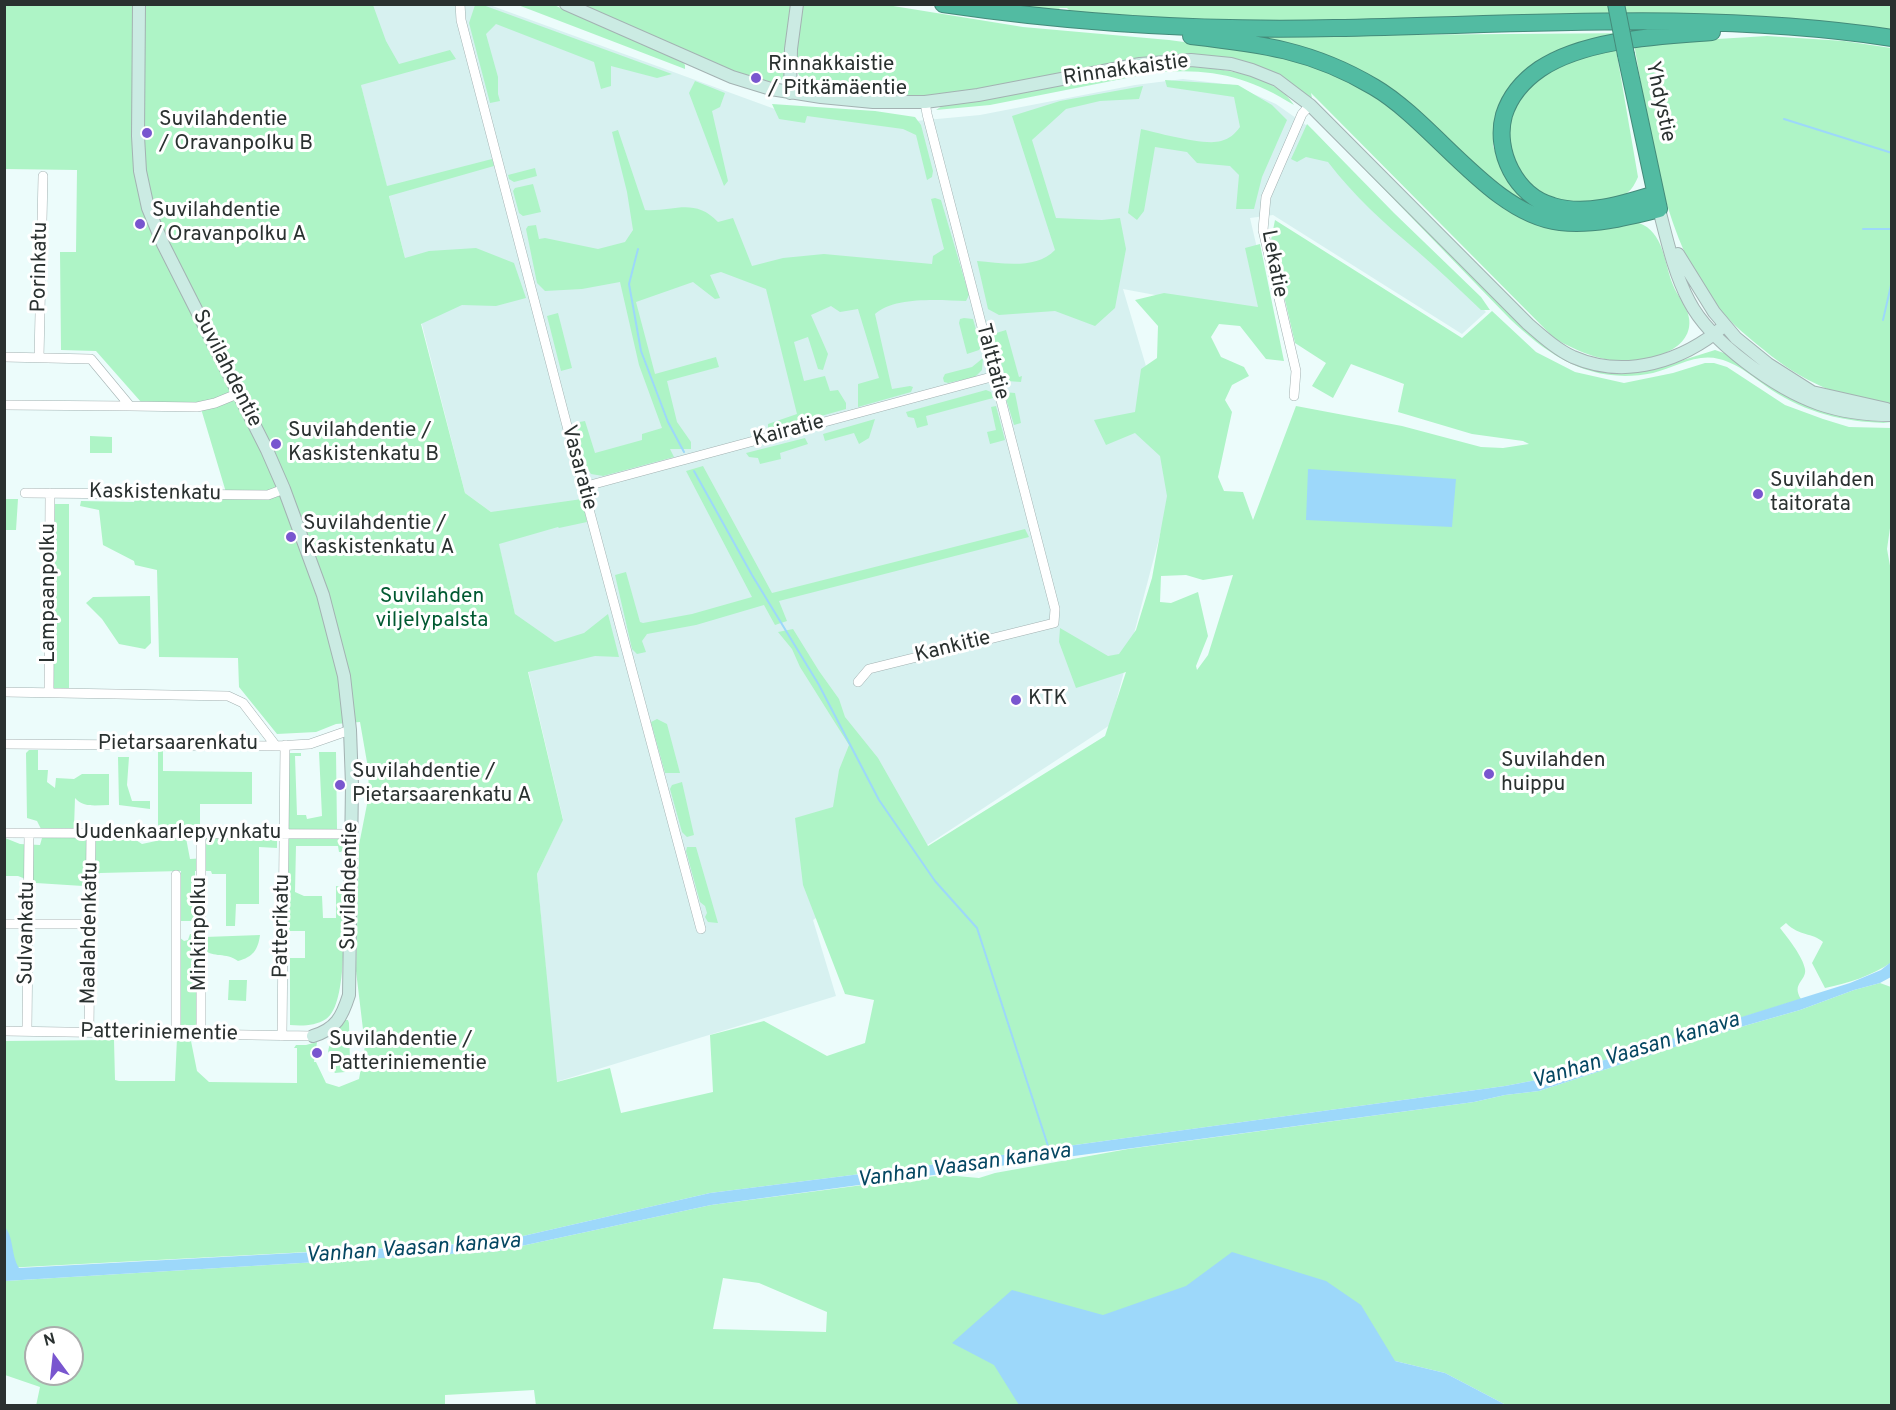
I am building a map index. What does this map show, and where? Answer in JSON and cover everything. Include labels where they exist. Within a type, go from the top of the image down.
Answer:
[{"type":"highway","points":[[943,4],[1166,26],[1330,28],[1678,22],[1790,27],[1892,38]]},
{"type":"highway","name":"Yhdystie","points":[[1616,4],[1657,202]]},
{"type":"highway","points":[[1166,26],[1187,36],[1284,49],[1316,58],[1348,72],[1404,108],[1496,193],[1535,216],[1559,222],[1586,223],[1610,220],[1657,202]]},
{"type":"highway","points":[[1657,202],[1623,203],[1585,210],[1552,206],[1537,200],[1524,189],[1514,175],[1503,147],[1504,116],[1509,102],[1519,88],[1541,68],[1557,60],[1607,45],[1640,38],[1790,27]]},
{"type":"street","name":"Suvilahdentie","points":[[139,4],[138,136],[140,171],[148,208],[163,244],[267,450],[284,489],[323,596],[344,676],[350,730],[352,834],[349,995],[344,1013],[331,1028],[313,1036]]},
{"type":"street","name":"Vasaratie","points":[[460,4],[461,21],[701,929]]},
{"type":"street","name":"Rinnakkaistie","points":[[566,4],[732,77],[790,93],[855,101],[925,102],[978,95],[1140,64],[1191,60],[1231,64],[1277,80],[1310,105],[1528,324],[1552,344],[1573,357],[1607,365],[1652,364],[1686,352],[1724,326]]},
{"type":"street","points":[[790,93],[791,48],[797,4]]},
{"type":"street","name":"Talttatie","points":[[925,102],[1055,609],[1054,623]]},
{"type":"street","name":"Lekatie","points":[[1294,396],[1296,371],[1263,230],[1266,197],[1302,114],[1310,105]]},
{"type":"street","name":"Porinkatu","points":[[39,357],[43,176]]},
{"type":"street","points":[[1657,202],[1683,264],[1701,294],[1724,326],[1736,338],[1768,364],[1812,392],[1892,413]]},
{"type":"street","points":[[1657,202],[1670,251],[1689,301],[1714,334],[1763,374],[1805,399],[1835,409],[1877,415],[1892,413]]},
{"type":"street","points":[[4,357],[91,359],[130,406]]},
{"type":"street","name":"Kairatie","points":[[583,487],[995,376]]},
{"type":"street","points":[[4,405],[197,407],[215,404],[237,394]]},
{"type":"street","name":"Kaskistenkatu","points":[[25,493],[268,495],[284,489]]},
{"type":"street","name":"Lampaanpolku","points":[[49,692],[50,493]]},
{"type":"street","name":"Kankitie","points":[[858,682],[869,669],[1054,623]]},
{"type":"street","points":[[4,692],[228,696],[243,703],[280,745]]},
{"type":"street","name":"Pietarsaarenkatu","points":[[4,744],[310,744],[350,730]]},
{"type":"street","name":"Patterikatu","points":[[280,745],[285,833],[282,1036]]},
{"type":"street","name":"Uudenkaarlepyynkatu","points":[[4,833],[352,834]]},
{"type":"street","name":"Maalahdenkatu","points":[[89,1032],[92,833]]},
{"type":"street","name":"Minkinpolku","points":[[201,833],[201,1035]]},
{"type":"street","name":"Sulvankatu","points":[[27,1031],[29,834]]},
{"type":"street","points":[[176,875],[176,1034]]},
{"type":"street","points":[[4,924],[91,924]]},
{"type":"street","name":"Patteriniementie","points":[[4,1031],[313,1036]]},
{"type":"shaded area","points":[[487,4],[783,112],[894,123],[980,115],[1135,85],[1183,79],[1233,85],[1276,104],[1313,130],[1486,312],[1462,334],[1273,215],[1250,218],[1273,317],[1123,289],[1177,470],[1110,725],[813,920],[836,996],[556,1082],[537,874],[563,819],[491,512],[465,493],[355,62],[355,5]]},
{"type":"green space","points":[[1891,4],[1892,31],[1204,21],[1070,11],[1067,8],[1060,8],[1057,11],[1005,5]]},
{"type":"green space","name":"Suvilahden viljelypalsta","points":[[5,5],[373,5],[386,41],[399,64],[450,50],[456,59],[361,85],[387,186],[492,159],[494,166],[389,196],[405,258],[429,251],[476,248],[514,263],[526,298],[496,306],[462,305],[421,324],[465,493],[491,512],[582,499],[587,522],[558,527],[499,544],[515,614],[555,642],[584,633],[608,614],[619,657],[595,656],[528,672],[563,820],[537,874],[557,1082],[610,1068],[621,1113],[713,1092],[710,1035],[764,1021],[827,1056],[865,1043],[874,1000],[845,994],[803,885],[795,818],[833,807],[839,770],[849,745],[800,667],[792,649],[778,632],[793,629],[839,699],[845,717],[878,758],[928,846],[1105,736],[1126,672],[1076,688],[1059,642],[1060,628],[1108,656],[1119,654],[1136,630],[1152,578],[1167,496],[1160,456],[1135,433],[1106,445],[1094,420],[1135,412],[1141,369],[1157,358],[1158,326],[1135,300],[1164,293],[1258,307],[1245,248],[1260,244],[1284,361],[1266,359],[1240,326],[1219,324],[1211,337],[1221,357],[1244,367],[1249,376],[1232,385],[1225,400],[1232,412],[1218,477],[1224,491],[1243,492],[1253,520],[1296,406],[1402,426],[1481,447],[1503,448],[1529,444],[1523,441],[1472,434],[1398,412],[1404,384],[1351,364],[1333,398],[1312,386],[1326,363],[1295,343],[1271,240],[1275,220],[1462,338],[1492,311],[1536,352],[1575,372],[1624,383],[1673,373],[1705,363],[1714,363],[1727,367],[1785,405],[1823,419],[1849,427],[1891,428],[1892,514],[1887,549],[1892,577],[1892,962],[1860,978],[1825,988],[1812,963],[1823,942],[1786,923],[1780,928],[1798,953],[1805,969],[1798,986],[1801,999],[1547,1078],[1505,1086],[710,1193],[497,1242],[5,1268],[5,1041],[114,1040],[115,1080],[175,1081],[177,1038],[191,1041],[197,1071],[209,1082],[297,1083],[297,1048],[294,1048],[296,1045],[317,1042],[314,1062],[326,1083],[339,1087],[359,1079],[365,1046],[356,971],[359,845],[369,794],[368,768],[360,722],[336,724],[316,732],[277,734],[239,687],[238,658],[159,657],[157,570],[135,565],[134,561],[103,545],[99,510],[80,506],[81,501],[228,499],[199,402],[141,402],[96,351],[61,350],[60,252],[76,252],[77,170],[5,169]],"holes":[[[1186,575],[1203,580],[1233,575],[1208,655],[1197,670],[1196,666],[1208,636],[1198,592],[1171,603],[1160,602],[1161,576]]]},
{"type":"green space","points":[[475,5],[483,5],[672,74],[657,78],[611,66],[611,86],[601,89],[594,62],[496,24],[486,34],[498,77],[500,101],[490,103],[469,23]]},
{"type":"green space","points":[[518,5],[554,5],[682,61],[685,69]]},
{"type":"green space","points":[[579,5],[887,5],[1023,27],[1169,40],[1280,55],[1349,78],[1390,106],[1510,208],[1639,223],[1647,227],[1654,233],[1662,249],[1673,285],[1688,313],[1689,329],[1677,346],[1668,352],[1635,361],[1617,361],[1597,357],[1555,339],[1311,93],[1312,98],[1265,71],[1195,55],[1136,59],[982,89],[928,96],[856,95],[812,89],[805,84],[795,69],[785,67],[784,79],[771,82],[725,69]]},
{"type":"green space","points":[[1641,33],[1562,51],[1495,124],[1493,146],[1505,176],[1528,200],[1533,209],[1319,54],[1261,37],[1249,36]]},
{"type":"green space","points":[[1767,36],[1844,41],[1891,48],[1891,404],[1856,398],[1808,380],[1778,361],[1742,331],[1715,304],[1692,268],[1668,207],[1651,141],[1634,44]]},
{"type":"green space","points":[[1616,49],[1638,177],[1628,192],[1615,198],[1576,204],[1558,201],[1539,192],[1523,178],[1512,161],[1509,126],[1515,105],[1528,86],[1557,66]]},
{"type":"green space","points":[[1176,66],[1223,70],[1257,78],[1285,94],[1294,105],[1263,88],[1231,77],[1199,72],[1162,72],[1164,68]]},
{"type":"green space","points":[[1139,69],[1147,74],[990,105],[936,110],[942,106]]},
{"type":"green space","points":[[1165,80],[1238,85],[1272,105],[1287,120],[1262,177],[1254,209],[1236,209],[1239,175],[1230,166],[1197,163],[1187,152],[1155,147],[1144,211],[1137,220],[1128,213],[1141,129],[1213,142],[1229,138],[1240,127],[1234,97],[1167,87]]},
{"type":"green space","points":[[695,81],[725,93],[720,107],[712,111],[728,181],[724,186],[689,93]]},
{"type":"green space","points":[[1143,86],[1139,99],[1100,101],[1066,109],[1032,140],[1056,218],[1102,220],[1120,218],[1126,249],[1115,308],[1095,326],[1055,311],[999,315],[988,309],[977,261],[1008,264],[1029,263],[1055,250],[1012,116],[1060,101]]},
{"type":"green space","points":[[772,104],[875,111],[915,117],[921,125],[933,171],[932,177],[927,180],[916,135],[903,129],[807,116],[805,123],[779,119]]},
{"type":"green space","points":[[1315,118],[1549,348],[1640,371],[1661,367],[1715,350],[1733,356],[1868,420],[1891,423],[1847,419],[1805,407],[1778,394],[1735,365],[1719,359],[1694,359],[1653,373],[1631,376],[1592,371],[1557,356],[1541,346],[1510,319]]},
{"type":"green space","points":[[1307,124],[1481,297],[1490,310],[1481,310],[1381,219],[1359,198],[1328,162],[1306,157],[1297,162],[1291,159]]},
{"type":"green space","points":[[618,130],[645,210],[683,207],[701,210],[718,222],[733,218],[752,266],[783,258],[824,254],[932,264],[933,256],[944,249],[931,199],[941,200],[969,295],[966,301],[918,300],[894,304],[875,314],[892,389],[910,386],[913,387],[911,392],[858,407],[858,384],[879,378],[858,309],[840,312],[831,306],[811,315],[828,354],[823,370],[818,369],[808,337],[794,342],[804,381],[825,376],[830,391],[838,390],[846,403],[846,409],[768,431],[768,424],[797,414],[766,289],[721,272],[710,275],[720,298],[715,299],[693,282],[636,302],[655,374],[716,357],[719,367],[667,381],[677,422],[691,442],[691,449],[670,449],[674,457],[603,476],[591,474],[587,468],[574,423],[585,421],[595,453],[642,440],[642,434],[662,428],[639,365],[620,282],[582,289],[545,291],[537,283],[526,229],[528,226],[536,225],[539,239],[545,238],[598,249],[625,242],[633,230],[627,192],[612,132]]},
{"type":"green space","points":[[535,168],[537,176],[514,182],[509,179],[508,175]]},
{"type":"green space","points":[[533,184],[541,212],[523,216],[519,213],[513,191],[515,188]]},
{"type":"green space","points":[[558,313],[572,368],[561,371],[547,316]]},
{"type":"green space","points":[[960,319],[973,319],[981,347],[967,354],[959,323]]},
{"type":"green space","points":[[1006,330],[1019,377],[1022,376],[1021,382],[1007,381],[1005,377],[993,334]]},
{"type":"green space","points":[[983,358],[982,370],[975,377],[944,382],[945,374],[972,367]]},
{"type":"green space","points":[[986,390],[991,392],[993,398],[926,416],[928,425],[917,428],[914,418],[908,417],[906,412]]},
{"type":"green space","points":[[1004,392],[1015,393],[1021,423],[1014,425]]},
{"type":"green space","points":[[996,406],[1005,440],[990,444],[987,432],[996,430],[991,407]]},
{"type":"green space","points":[[875,419],[869,438],[859,444],[854,433],[825,441],[823,434]]},
{"type":"green space","points":[[90,436],[112,437],[112,453],[90,453]]},
{"type":"green space","points":[[805,438],[808,444],[780,453],[781,459],[760,464],[758,458],[749,457],[746,453]]},
{"type":"green space","points":[[703,466],[772,593],[1025,529],[1029,537],[779,601],[787,621],[775,625],[764,605],[696,625],[647,634],[642,641],[646,652],[637,654],[632,649],[615,575],[626,572],[640,622],[643,623],[692,614],[752,597],[686,471]]},
{"type":"green space","points":[[5,499],[18,499],[16,530],[5,530]]},
{"type":"green space","points":[[52,504],[69,504],[69,688],[52,688]]},
{"type":"green space","points":[[150,596],[151,643],[145,649],[119,644],[102,619],[86,603],[93,597]]},
{"type":"green space","points":[[657,719],[667,724],[680,773],[665,773],[651,722]]},
{"type":"green space","points":[[29,750],[38,750],[38,770],[48,770],[47,782],[55,788],[56,778],[74,779],[82,774],[109,774],[109,805],[86,805],[75,798],[74,828],[41,829],[37,821],[27,818],[26,753]]},
{"type":"green space","points":[[158,751],[163,751],[163,771],[252,772],[252,804],[200,804],[200,829],[158,829]]},
{"type":"green space","points":[[319,752],[336,752],[337,829],[288,829],[288,753],[301,753],[301,756],[295,756],[297,815],[306,815],[307,819],[322,816]]},
{"type":"green space","points":[[118,757],[129,757],[127,785],[132,801],[150,801],[150,809],[119,805]]},
{"type":"green space","points":[[682,782],[694,835],[687,837],[682,832],[670,789],[672,785]]},
{"type":"green space","points":[[5,838],[20,844],[40,845],[42,838],[133,838],[142,844],[170,838],[186,838],[190,859],[206,858],[206,838],[277,839],[277,848],[259,847],[259,904],[236,904],[235,926],[226,926],[226,874],[195,871],[195,921],[181,921],[181,871],[100,873],[83,886],[36,883],[18,876],[5,876]]},
{"type":"green space","points":[[342,838],[345,841],[345,848],[341,852],[338,846],[296,846],[295,892],[304,896],[322,896],[323,918],[336,918],[336,886],[343,887],[344,936],[341,978],[333,1010],[326,1019],[317,1023],[290,1025],[290,958],[305,958],[305,931],[288,931],[288,839]]},
{"type":"green space","points":[[687,847],[696,847],[718,923],[708,922],[705,917],[707,913],[705,906],[700,902],[686,851]]},
{"type":"green space","points":[[190,934],[197,935],[196,1025],[177,1025],[179,937],[184,941],[188,940]]},
{"type":"green space","points":[[260,935],[254,952],[238,961],[205,950],[205,937]]},
{"type":"green space","points":[[229,980],[247,980],[246,1001],[228,1000]]},
{"type":"green space","points":[[1880,983],[1891,987],[1891,1405],[1506,1405],[1445,1373],[1395,1361],[1326,1406],[536,1406],[534,1390],[445,1395],[445,1406],[36,1406],[40,1387],[37,1386],[84,1386],[84,1326],[24,1326],[24,1382],[5,1375],[5,1281],[498,1251],[711,1205],[945,1175],[979,1178],[995,1173],[1128,1149],[1474,1102],[1539,1091],[1702,1038],[1800,1010]],"holes":[[[723,1278],[759,1283],[827,1312],[826,1332],[713,1329]]]},
{"type":"green space","points":[[345,1020],[349,1023],[350,1063],[345,1072],[335,1073],[328,1059],[328,1052],[332,1039]]},
{"type":"water","points":[[1308,469],[1456,479],[1452,527],[1306,520]]},
{"type":"water","name":"Vanhan Vaasan kanava","points":[[1891,962],[1891,977],[1880,983],[1800,1010],[1702,1038],[1539,1091],[1474,1102],[711,1205],[498,1251],[5,1281],[5,1227],[10,1236],[19,1268],[497,1242],[710,1193],[1505,1086],[1547,1078],[1850,983],[1881,970]]},
{"type":"water","points":[[1232,1252],[1326,1281],[1361,1305],[1395,1361],[1445,1373],[1506,1405],[1019,1405],[994,1365],[952,1343],[1012,1290],[1103,1315],[1186,1286]]},
{"type":"waterway","points":[[1784,119],[1892,153]]},
{"type":"waterway","points":[[1863,229],[1892,229]]},
{"type":"waterway","points":[[638,249],[629,284],[641,351],[668,422],[684,452]]},
{"type":"waterway","points":[[1883,320],[1892,281]]},
{"type":"waterway","name":"Vanhan Vaasan kanava","points":[[694,471],[752,575],[819,685],[879,800],[935,881],[977,928],[1049,1149]]},
{"type":"place","name":"Rinnakkaistie / Pitkämäentie","points":[[756,78]]},
{"type":"place","name":"Suvilahdentie / Oravanpolku B","points":[[147,133]]},
{"type":"place","name":"Suvilahdentie / Oravanpolku A","points":[[140,224]]},
{"type":"place","name":"Suvilahdentie / Kaskistenkatu B","points":[[276,444]]},
{"type":"place","name":"Suvilahden taitorata","points":[[1758,494]]},
{"type":"place","name":"Suvilahdentie / Kaskistenkatu A","points":[[291,537]]},
{"type":"place","name":"KTK","points":[[1016,700]]},
{"type":"place","name":"Suvilahden huippu","points":[[1489,774]]},
{"type":"place","name":"Suvilahdentie / Pietarsaarenkatu A","points":[[340,785]]},
{"type":"place","name":"Suvilahdentie / Patteriniementie","points":[[317,1053]]}]
